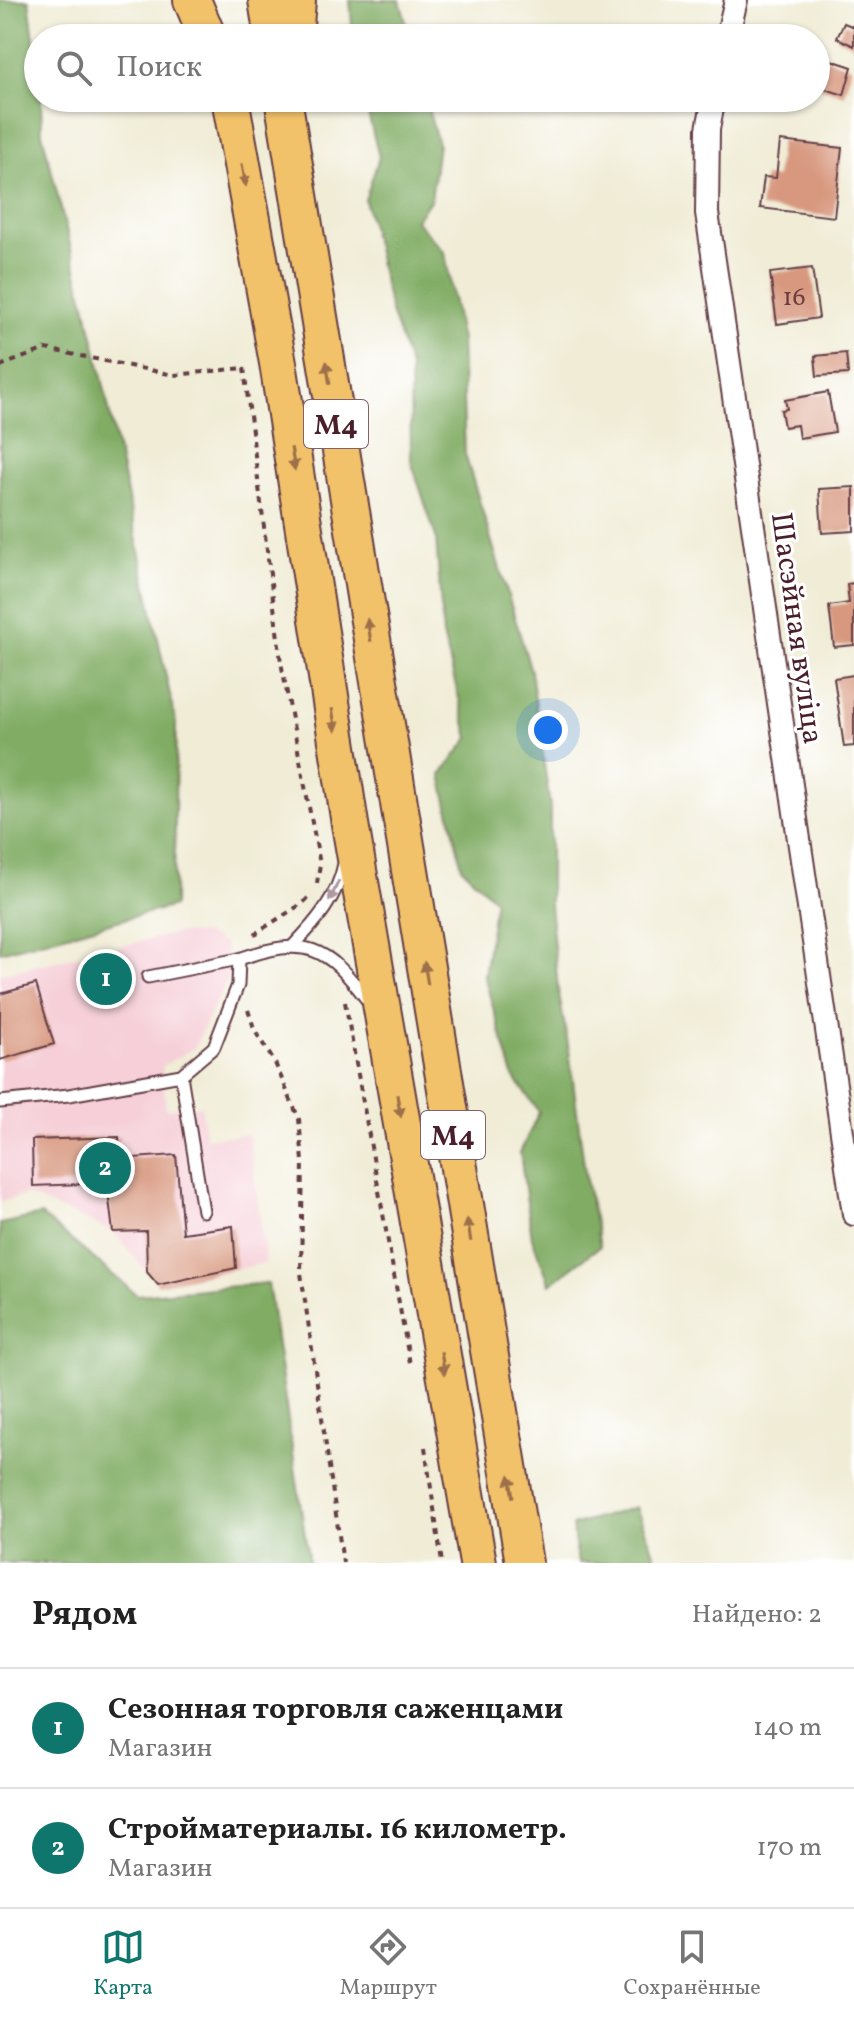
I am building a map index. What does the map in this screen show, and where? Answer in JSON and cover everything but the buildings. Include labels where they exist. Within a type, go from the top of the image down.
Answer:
[{"type":"highway","points":[[192,0],[202,24]]},
{"type":"highway","points":[[214,0],[218,24]]},
{"type":"highway","points":[[267,0],[271,24]]},
{"type":"highway","points":[[295,24],[297,0]]},
{"type":"highway","name":"М4","points":[[233,112],[278,363],[350,824],[478,1563]]},
{"type":"highway","name":"М4","points":[[285,112],[524,1563]]},
{"type":"highway","points":[[290,142],[291,112]]},
{"type":"street","points":[[730,24],[736,0]]},
{"type":"street","name":"Шасэйная вуліца","points":[[711,112],[708,129],[707,213],[854,1214]]},
{"type":"lane","points":[[293,946],[317,921],[333,897],[343,872],[350,824]]},
{"type":"lane","points":[[148,977],[293,946],[315,950],[329,957],[351,978],[385,1030]]},
{"type":"lane","points":[[0,1102],[69,1095],[181,1075],[214,1047],[238,985],[239,959]]},
{"type":"lane","points":[[181,1075],[203,1211]]},
{"type":"path","points":[[0,366],[46,349],[174,375],[244,368]]},
{"type":"path","points":[[238,985],[255,1031],[275,1063],[299,1119],[303,1161],[301,1273],[343,1563]]},
{"type":"shaded area","points":[[177,933],[204,934],[225,944],[231,971],[194,1048],[162,1066],[166,1109],[201,1106],[206,1138],[249,1134],[266,1263],[158,1285],[113,1232],[27,1195],[0,1202],[0,974]]},
{"type":"green space","points":[[0,0],[29,0],[32,24],[24,24],[24,112],[41,112],[42,133],[94,340],[176,723],[174,906],[0,952]]},
{"type":"green space","points":[[350,0],[400,0],[406,24],[352,24]]},
{"type":"green space","points":[[368,112],[429,112],[438,144],[431,199],[416,220],[445,253],[461,341],[465,454],[531,671],[550,806],[550,904],[558,989],[586,1180],[600,1246],[550,1284],[532,1238],[520,1153],[539,1112],[513,1076],[484,976],[495,900],[462,868],[441,775],[469,738],[443,635],[436,537],[411,461],[410,368],[390,309],[365,200],[379,157]]},
{"type":"green space","points":[[41,1215],[137,1295],[268,1283],[309,1563],[0,1563],[0,1224]]},
{"type":"green space","points":[[636,1507],[658,1563],[578,1563],[572,1526]]},
{"type":"place","name":"Сезонная торговля саженцами","points":[[106,979]]},
{"type":"place","name":"Стройматериалы. 16 километр.","points":[[105,1168]]}]
